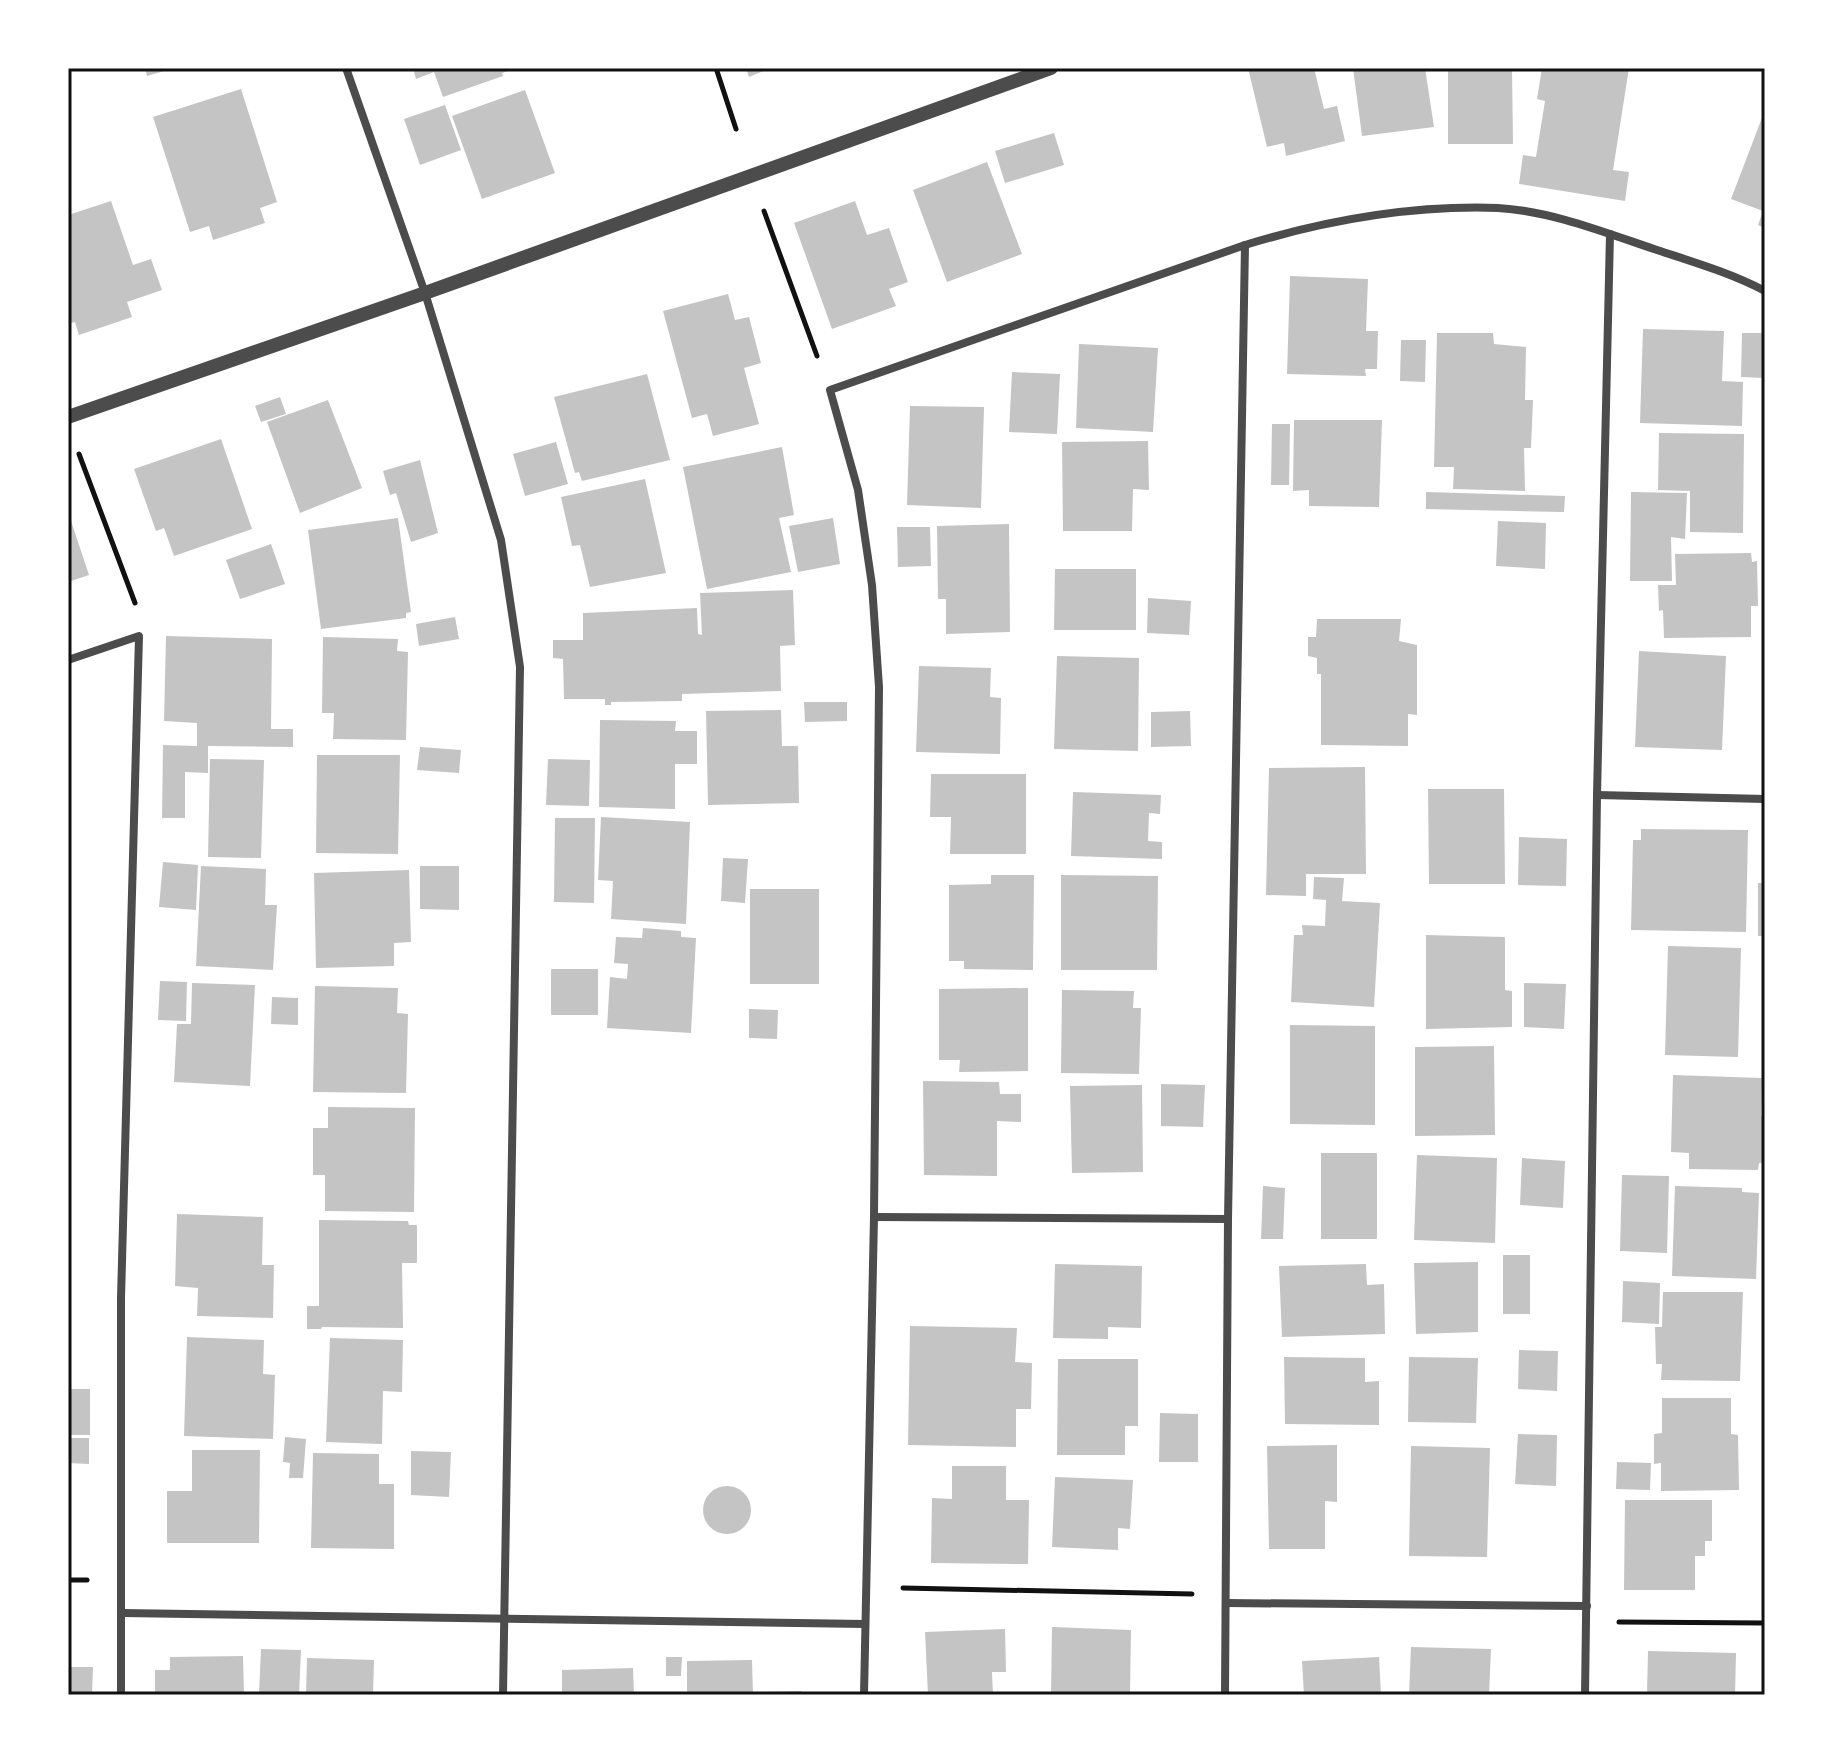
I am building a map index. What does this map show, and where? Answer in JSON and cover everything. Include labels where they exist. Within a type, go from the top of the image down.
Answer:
[{"type":"street","points":[[346,68],[425,293],[501,540],[520,667],[503,1695]]},
{"type":"street","points":[[68,417],[425,293],[1051,68]]},
{"type":"street","points":[[864,1695],[874,1217],[879,687],[872,585],[858,490],[830,390],[1245,245],[1363,215],[1500,208],[1550,217],[1610,234],[1765,291]]},
{"type":"street","points":[[1585,1695],[1597,795],[1610,234]]},
{"type":"street","points":[[1225,1695],[1228,1219],[1245,245]]},
{"type":"street","points":[[68,660],[139,636],[121,1298],[121,1695]]},
{"type":"street","points":[[1597,795],[1765,799]]},
{"type":"street","points":[[874,1217],[1228,1219]]},
{"type":"street","points":[[1226,1599],[1587,1606]]},
{"type":"street","points":[[122,1613],[865,1624]]},
{"type":"path","points":[[716,68],[736,129]]},
{"type":"path","points":[[763,209],[830,390]]},
{"type":"path","points":[[79,454],[137,608],[139,636]]},
{"type":"path","points":[[866,1587],[1226,1599]]},
{"type":"path","points":[[1586,1622],[1765,1623]]},
{"type":"building","points":[[145,68],[171,68],[171,69],[147,76]]},
{"type":"building","points":[[413,68],[507,68],[508,71],[502,73],[503,76],[443,97],[434,72],[416,79]]},
{"type":"building","points":[[746,68],[771,68],[749,77]]},
{"type":"building","points":[[1248,68],[1314,68],[1324,109],[1337,106],[1345,141],[1286,156],[1284,143],[1267,147]]},
{"type":"building","points":[[1353,68],[1425,68],[1434,127],[1362,136]]},
{"type":"building","points":[[1448,68],[1512,68],[1513,144],[1448,144]]},
{"type":"building","points":[[1542,68],[1629,68],[1613,170],[1629,172],[1625,201],[1519,184],[1523,155],[1536,157],[1545,101],[1537,99]]},
{"type":"building","points":[[241,89],[277,202],[260,208],[265,223],[213,240],[209,226],[190,232],[153,117]]},
{"type":"building","points":[[525,90],[555,173],[482,199],[452,116]]},
{"type":"building","points":[[445,105],[461,150],[420,165],[404,119]]},
{"type":"building","points":[[1765,110],[1765,228],[1758,225],[1763,211],[1731,199]]},
{"type":"building","points":[[1054,133],[1064,165],[1005,183],[995,151]]},
{"type":"building","points":[[987,162],[1022,254],[947,282],[913,190]]},
{"type":"building","points":[[111,201],[133,265],[151,259],[162,290],[127,302],[132,317],[79,335],[75,322],[68,324],[68,215]]},
{"type":"building","points":[[855,201],[867,235],[889,228],[908,282],[889,289],[896,306],[832,329],[794,223]]},
{"type":"building","points":[[1290,276],[1368,279],[1366,331],[1378,331],[1377,369],[1365,369],[1366,376],[1287,374]]},
{"type":"building","points":[[728,294],[735,320],[749,317],[761,363],[744,368],[759,424],[713,436],[707,414],[692,418],[663,311]]},
{"type":"building","points":[[1643,329],[1724,331],[1722,381],[1743,382],[1742,426],[1640,423]]},
{"type":"building","points":[[1437,333],[1493,333],[1494,344],[1526,347],[1525,400],[1533,400],[1531,448],[1524,448],[1525,491],[1453,489],[1454,467],[1434,467]]},
{"type":"building","points":[[1742,333],[1765,333],[1765,378],[1741,377]]},
{"type":"building","points":[[1401,340],[1426,340],[1425,382],[1400,381]]},
{"type":"building","points":[[1079,344],[1158,348],[1153,432],[1076,428]]},
{"type":"building","points":[[1012,372],[1060,374],[1057,434],[1009,432]]},
{"type":"building","points":[[647,374],[670,460],[582,481],[579,472],[575,473],[554,397]]},
{"type":"building","points":[[280,397],[286,414],[261,422],[255,406]]},
{"type":"building","points":[[328,400],[362,488],[300,513],[267,422]]},
{"type":"building","points":[[910,406],[984,407],[981,508],[907,505]]},
{"type":"building","points":[[1294,420],[1382,420],[1379,507],[1309,506],[1309,490],[1293,491]]},
{"type":"building","points":[[1272,424],[1290,424],[1289,485],[1271,485]]},
{"type":"building","points":[[1659,433],[1744,434],[1743,533],[1690,532],[1690,491],[1658,490]]},
{"type":"building","points":[[221,439],[252,529],[174,556],[164,528],[156,531],[134,469]]},
{"type":"building","points":[[1148,441],[1149,490],[1133,489],[1132,531],[1063,531],[1062,442]]},
{"type":"building","points":[[556,442],[568,484],[525,496],[513,454]]},
{"type":"building","points":[[782,447],[794,515],[779,518],[791,572],[707,589],[683,467]]},
{"type":"building","points":[[420,460],[438,533],[411,542],[396,493],[390,495],[383,471]]},
{"type":"building","points":[[645,479],[666,573],[590,587],[580,545],[572,546],[561,497]]},
{"type":"building","points":[[1426,492],[1565,496],[1564,512],[1426,509]]},
{"type":"building","points":[[1631,492],[1687,493],[1685,539],[1671,537],[1672,581],[1630,581]]},
{"type":"building","points":[[68,512],[89,575],[68,582]]},
{"type":"building","points":[[398,518],[411,612],[406,613],[406,618],[321,629],[308,530]]},
{"type":"building","points":[[833,518],[840,564],[798,572],[789,526]]},
{"type":"building","points":[[1498,521],[1546,523],[1545,569],[1496,566]]},
{"type":"building","points":[[1009,524],[1010,632],[946,634],[946,599],[938,599],[937,526]]},
{"type":"building","points":[[897,527],[930,527],[931,566],[898,567]]},
{"type":"building","points":[[271,544],[285,584],[240,599],[226,560]]},
{"type":"building","points":[[1751,553],[1752,562],[1757,561],[1758,606],[1751,606],[1751,637],[1664,638],[1658,585],[1676,585],[1675,554]]},
{"type":"building","points":[[1055,569],[1136,569],[1136,630],[1054,630]]},
{"type":"building","points":[[793,590],[795,645],[780,646],[781,691],[682,694],[682,701],[611,702],[611,705],[605,705],[605,699],[564,699],[563,659],[553,658],[553,640],[583,640],[583,613],[697,608],[698,634],[702,635],[700,593]]},
{"type":"building","points":[[1148,598],[1191,601],[1189,635],[1147,633]]},
{"type":"building","points":[[455,617],[459,639],[419,646],[416,624]]},
{"type":"building","points":[[1317,619],[1401,619],[1399,641],[1417,645],[1417,715],[1408,714],[1408,746],[1321,745],[1321,674],[1317,674],[1317,658],[1308,656],[1308,637],[1316,637]]},
{"type":"building","points":[[166,636],[272,639],[271,729],[293,729],[293,747],[208,746],[208,773],[185,772],[185,818],[162,818],[163,745],[197,746],[197,723],[164,721]]},
{"type":"building","points":[[323,637],[398,639],[397,651],[408,652],[406,740],[333,739],[334,713],[322,713]]},
{"type":"building","points":[[1639,651],[1726,656],[1722,750],[1635,747]]},
{"type":"building","points":[[1057,656],[1139,658],[1138,751],[1054,749]]},
{"type":"building","points":[[919,666],[991,668],[990,697],[1001,698],[1000,754],[916,752]]},
{"type":"building","points":[[804,702],[847,702],[847,721],[805,722]]},
{"type":"building","points":[[781,710],[782,746],[798,746],[799,803],[708,805],[706,711]]},
{"type":"building","points":[[1190,711],[1191,746],[1151,747],[1151,712]]},
{"type":"building","points":[[600,720],[676,721],[675,731],[697,731],[697,764],[675,764],[675,809],[599,807]]},
{"type":"building","points":[[420,747],[461,750],[459,773],[417,770]]},
{"type":"building","points":[[317,755],[400,755],[398,854],[316,853]]},
{"type":"building","points":[[210,759],[264,760],[261,858],[208,857]]},
{"type":"building","points":[[548,759],[590,760],[589,806],[546,805]]},
{"type":"building","points":[[1365,767],[1366,874],[1306,874],[1306,896],[1266,895],[1269,768]]},
{"type":"building","points":[[931,774],[1026,774],[1026,854],[950,854],[951,817],[930,817]]},
{"type":"building","points":[[1428,789],[1504,789],[1505,884],[1429,884]]},
{"type":"building","points":[[1073,792],[1161,795],[1160,814],[1149,813],[1148,841],[1162,842],[1162,859],[1071,856]]},
{"type":"building","points":[[601,817],[690,822],[686,924],[611,919],[613,881],[598,880]]},
{"type":"building","points":[[555,818],[595,818],[594,903],[554,902]]},
{"type":"building","points":[[1641,829],[1748,830],[1746,932],[1631,930],[1633,840],[1641,840]]},
{"type":"building","points":[[1519,837],[1567,839],[1566,886],[1518,885]]},
{"type":"building","points":[[723,858],[748,859],[745,903],[721,901]]},
{"type":"building","points":[[163,862],[198,865],[196,910],[159,907]]},
{"type":"building","points":[[201,866],[266,869],[265,905],[277,905],[273,970],[196,966]]},
{"type":"building","points":[[420,866],[459,866],[459,910],[420,909]]},
{"type":"building","points":[[409,870],[411,942],[394,943],[394,966],[316,968],[314,873]]},
{"type":"building","points":[[991,875],[1034,875],[1033,970],[964,969],[964,961],[949,961],[949,885],[991,884]]},
{"type":"building","points":[[1061,875],[1158,876],[1157,970],[1061,970]]},
{"type":"building","points":[[1314,877],[1344,878],[1342,901],[1380,903],[1374,1007],[1291,1002],[1294,935],[1303,935],[1302,925],[1325,926],[1326,900],[1313,899]]},
{"type":"building","points":[[1758,883],[1765,883],[1765,936],[1758,936]]},
{"type":"building","points":[[750,889],[819,889],[819,984],[750,984]]},
{"type":"building","points":[[643,928],[681,931],[681,937],[696,938],[691,1033],[607,1028],[610,977],[627,979],[628,964],[614,963],[616,937],[642,938]]},
{"type":"building","points":[[1426,935],[1505,937],[1505,990],[1512,991],[1512,1027],[1426,1029]]},
{"type":"building","points":[[1668,946],[1741,948],[1738,1057],[1665,1055]]},
{"type":"building","points":[[551,969],[598,969],[598,1015],[551,1015]]},
{"type":"building","points":[[160,981],[187,982],[186,1021],[158,1020]]},
{"type":"building","points":[[192,983],[255,985],[250,1086],[174,1082],[177,1024],[191,1024]]},
{"type":"building","points":[[1524,983],[1566,984],[1564,1029],[1524,1027]]},
{"type":"building","points":[[315,986],[398,988],[397,1013],[408,1014],[406,1093],[313,1092]]},
{"type":"building","points":[[1028,988],[1028,1071],[959,1072],[960,1060],[939,1060],[939,989]]},
{"type":"building","points":[[1062,990],[1134,991],[1133,1008],[1141,1008],[1139,1074],[1061,1073]]},
{"type":"building","points":[[272,997],[298,998],[298,1025],[271,1024]]},
{"type":"building","points":[[749,1009],[778,1010],[777,1039],[749,1038]]},
{"type":"building","points":[[1290,1025],[1375,1026],[1375,1125],[1290,1124]]},
{"type":"building","points":[[1494,1046],[1495,1135],[1415,1136],[1415,1047]]},
{"type":"building","points":[[1673,1075],[1762,1078],[1762,1163],[1759,1163],[1758,1170],[1689,1169],[1689,1153],[1671,1152]]},
{"type":"building","points":[[923,1081],[999,1082],[1000,1094],[1021,1094],[1021,1122],[997,1121],[997,1176],[924,1175]]},
{"type":"building","points":[[1161,1084],[1205,1085],[1203,1127],[1161,1126]]},
{"type":"building","points":[[1142,1085],[1143,1172],[1072,1173],[1070,1086]]},
{"type":"building","points":[[328,1107],[415,1108],[414,1212],[325,1211],[325,1175],[313,1175],[313,1128],[328,1128]]},
{"type":"building","points":[[1321,1153],[1377,1153],[1377,1239],[1321,1239]]},
{"type":"building","points":[[1417,1155],[1497,1158],[1495,1243],[1414,1240]]},
{"type":"building","points":[[1522,1158],[1565,1161],[1563,1208],[1520,1205]]},
{"type":"building","points":[[1622,1175],[1669,1176],[1667,1253],[1620,1251]]},
{"type":"building","points":[[1263,1186],[1285,1188],[1283,1239],[1261,1239]]},
{"type":"building","points":[[1675,1186],[1742,1188],[1742,1192],[1759,1193],[1756,1279],[1672,1276]]},
{"type":"building","points":[[177,1214],[263,1217],[262,1265],[274,1265],[273,1318],[197,1316],[198,1288],[175,1286]]},
{"type":"building","points":[[319,1220],[408,1221],[409,1225],[417,1225],[417,1263],[402,1263],[403,1328],[307,1329],[307,1306],[319,1306]]},
{"type":"building","points":[[1503,1255],[1530,1255],[1530,1314],[1503,1314]]},
{"type":"building","points":[[1478,1262],[1478,1332],[1416,1334],[1414,1263]]},
{"type":"building","points":[[1055,1264],[1142,1266],[1141,1328],[1108,1327],[1108,1339],[1053,1338]]},
{"type":"building","points":[[1366,1264],[1367,1285],[1384,1284],[1385,1334],[1282,1337],[1279,1266]]},
{"type":"building","points":[[1623,1281],[1660,1283],[1659,1324],[1622,1322]]},
{"type":"building","points":[[1663,1292],[1743,1292],[1740,1381],[1661,1380],[1662,1364],[1656,1364],[1655,1327],[1662,1327]]},
{"type":"building","points":[[910,1326],[1017,1328],[1015,1362],[1032,1363],[1031,1409],[1016,1409],[1016,1447],[908,1445]]},
{"type":"building","points":[[187,1337],[264,1340],[263,1374],[275,1375],[273,1439],[184,1436]]},
{"type":"building","points":[[330,1338],[403,1340],[402,1392],[383,1391],[382,1444],[326,1442]]},
{"type":"building","points":[[1519,1350],[1558,1351],[1557,1391],[1518,1389]]},
{"type":"building","points":[[1284,1357],[1365,1358],[1365,1382],[1379,1381],[1379,1425],[1285,1424]]},
{"type":"building","points":[[1409,1357],[1478,1358],[1476,1423],[1408,1422]]},
{"type":"building","points":[[1058,1359],[1138,1359],[1138,1426],[1125,1426],[1125,1455],[1057,1455]]},
{"type":"building","points":[[68,1389],[90,1389],[90,1435],[68,1435]]},
{"type":"building","points":[[1662,1398],[1731,1398],[1731,1434],[1738,1435],[1739,1490],[1661,1491],[1661,1463],[1654,1464],[1654,1434],[1662,1433]]},
{"type":"building","points":[[1160,1413],[1198,1414],[1198,1462],[1159,1462]]},
{"type":"building","points":[[1518,1434],[1557,1435],[1556,1486],[1515,1484]]},
{"type":"building","points":[[285,1437],[306,1439],[303,1478],[289,1478],[290,1463],[283,1462]]},
{"type":"building","points":[[68,1438],[89,1438],[89,1464],[68,1463]]},
{"type":"building","points":[[1337,1445],[1337,1502],[1325,1501],[1325,1549],[1269,1549],[1267,1446]]},
{"type":"building","points":[[1411,1446],[1490,1448],[1487,1557],[1409,1556]]},
{"type":"building","points":[[192,1450],[260,1450],[259,1543],[167,1543],[167,1491],[192,1491]]},
{"type":"building","points":[[411,1451],[451,1452],[449,1497],[411,1495]]},
{"type":"building","points":[[313,1453],[379,1454],[379,1484],[394,1484],[394,1549],[311,1548]]},
{"type":"building","points":[[1617,1462],[1651,1463],[1650,1490],[1616,1489]]},
{"type":"building","points":[[952,1466],[1006,1466],[1006,1500],[1029,1500],[1028,1564],[931,1563],[932,1498],[952,1499]]},
{"type":"building","points":[[1055,1477],[1133,1480],[1130,1529],[1118,1528],[1118,1550],[1052,1547]]},
{"type":"building","points":[[727,1486],[736,1487],[744,1493],[750,1501],[750,1519],[744,1527],[736,1533],[727,1534],[718,1533],[710,1527],[704,1519],[703,1510],[704,1501],[710,1493],[718,1487]]},
{"type":"building","points":[[1625,1500],[1712,1500],[1712,1541],[1705,1541],[1705,1556],[1695,1556],[1695,1590],[1624,1590]]},
{"type":"building","points":[[1052,1627],[1131,1630],[1130,1695],[1051,1695]]},
{"type":"building","points":[[1005,1629],[1006,1672],[992,1672],[993,1695],[928,1695],[925,1632]]},
{"type":"building","points":[[1411,1647],[1491,1649],[1489,1695],[1409,1695]]},
{"type":"building","points":[[261,1649],[301,1650],[299,1695],[259,1694]]},
{"type":"building","points":[[1648,1651],[1736,1653],[1735,1695],[1647,1695]]},
{"type":"building","points":[[243,1656],[244,1695],[155,1695],[155,1670],[170,1670],[170,1657]]},
{"type":"building","points":[[666,1657],[682,1657],[681,1676],[666,1676]]},
{"type":"building","points":[[1379,1657],[1381,1695],[1304,1695],[1302,1661]]},
{"type":"building","points":[[307,1658],[374,1660],[373,1695],[306,1695]]},
{"type":"building","points":[[752,1660],[753,1695],[687,1695],[687,1661]]},
{"type":"building","points":[[68,1667],[93,1667],[92,1695],[68,1695]]},
{"type":"building","points":[[633,1668],[634,1695],[562,1695],[562,1670]]},
{"type":"building","points":[[802,1691],[802,1695],[765,1695],[765,1692]]}]
